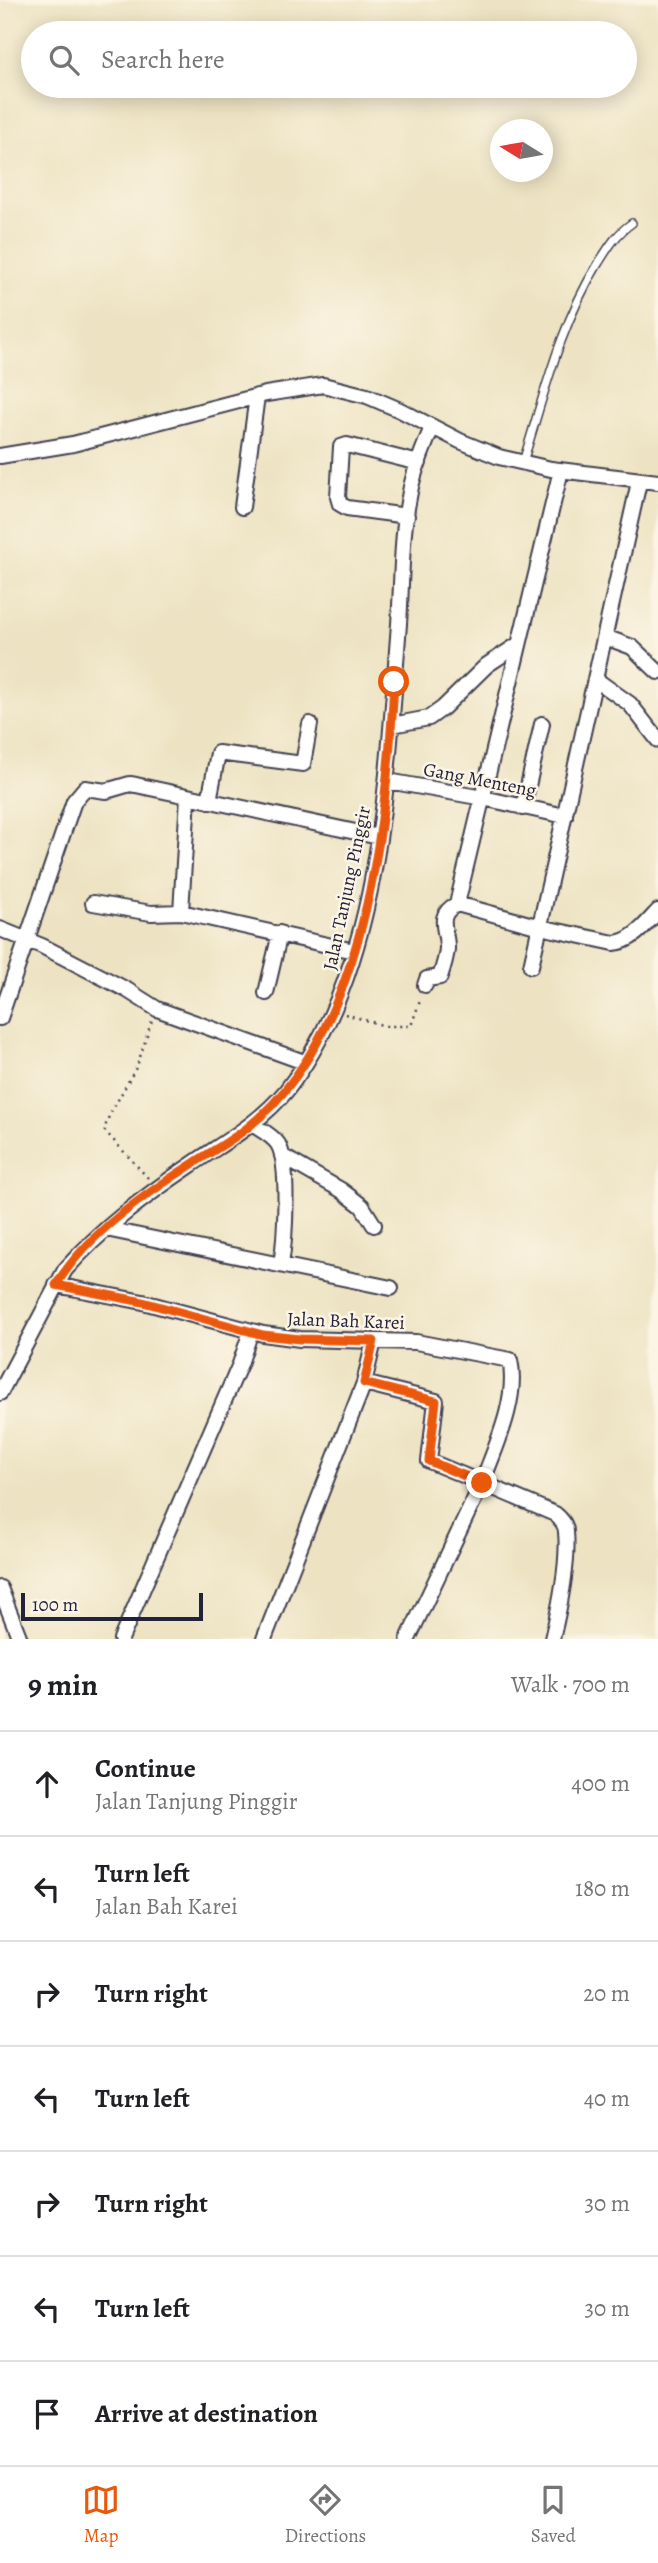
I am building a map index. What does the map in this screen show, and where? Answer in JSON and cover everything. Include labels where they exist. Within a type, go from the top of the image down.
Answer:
[{"type":"street","points":[[0,456],[73,444],[257,396],[323,384],[367,396],[486,452],[523,463],[639,482],[658,482]]},
{"type":"street","points":[[242,507],[257,396]]},
{"type":"street","name":"Jalan Tanjung Pinggir","points":[[0,1393],[56,1285],[79,1254],[158,1188],[252,1124],[286,1090],[304,1062],[344,985],[379,837],[388,781],[407,516],[410,492],[432,427]]},
{"type":"street","points":[[407,516],[347,508],[340,504],[338,496],[341,447],[347,445],[419,463]]},
{"type":"street","points":[[457,904],[561,470]]},
{"type":"street","points":[[531,966],[639,482]]},
{"type":"street","points":[[605,637],[632,647],[658,673]]},
{"type":"street","points":[[392,725],[429,718],[487,665],[519,644]]},
{"type":"street","points":[[595,679],[631,704],[658,740]]},
{"type":"street","points":[[209,801],[218,753],[303,764],[310,724]]},
{"type":"street","points":[[523,808],[542,724]]},
{"type":"street","name":"Gang Menteng","points":[[388,781],[565,816]]},
{"type":"street","points":[[0,1018],[79,793],[85,788],[106,791],[130,784],[379,837]]},
{"type":"street","points":[[181,912],[188,797]]},
{"type":"street","points":[[93,903],[151,913],[181,912],[354,951]]},
{"type":"street","points":[[425,985],[427,979],[440,977],[447,949],[444,917],[449,908],[457,904],[540,927],[619,943],[643,927],[658,911]]},
{"type":"street","points":[[0,929],[127,990],[157,1009],[304,1062]]},
{"type":"street","points":[[266,993],[280,933]]},
{"type":"street","points":[[252,1124],[274,1138],[282,1156],[286,1230],[281,1265]]},
{"type":"street","points":[[282,1156],[341,1189],[362,1206],[374,1225]]},
{"type":"street","points":[[106,1229],[391,1288]]},
{"type":"street","name":"Jalan Bah Karei","points":[[56,1285],[143,1302],[251,1331],[300,1339],[416,1342],[510,1360],[509,1402],[482,1483]]},
{"type":"street","points":[[121,1639],[240,1364],[251,1331]]},
{"type":"street","points":[[264,1639],[364,1383],[374,1341]]},
{"type":"street","points":[[364,1383],[436,1401],[429,1461],[555,1514],[563,1521],[566,1531],[564,1570],[552,1639]]},
{"type":"street","points":[[408,1639],[482,1483]]},
{"type":"street","points":[[0,1588],[20,1639]]},
{"type":"lane","points":[[523,463],[568,318],[614,239],[632,223]]},
{"type":"path","points":[[332,1010],[385,1026],[411,1026],[425,985]]},
{"type":"path","points":[[157,1009],[137,1066],[104,1130],[158,1188]]},
{"type":"route","points":[[394,682],[387,785],[359,934],[344,985],[314,1047],[286,1090],[268,1110],[247,1129],[147,1195],[115,1221],[79,1254],[56,1285],[143,1302],[263,1335],[374,1341],[364,1383],[436,1401],[429,1461],[482,1483]]}]
